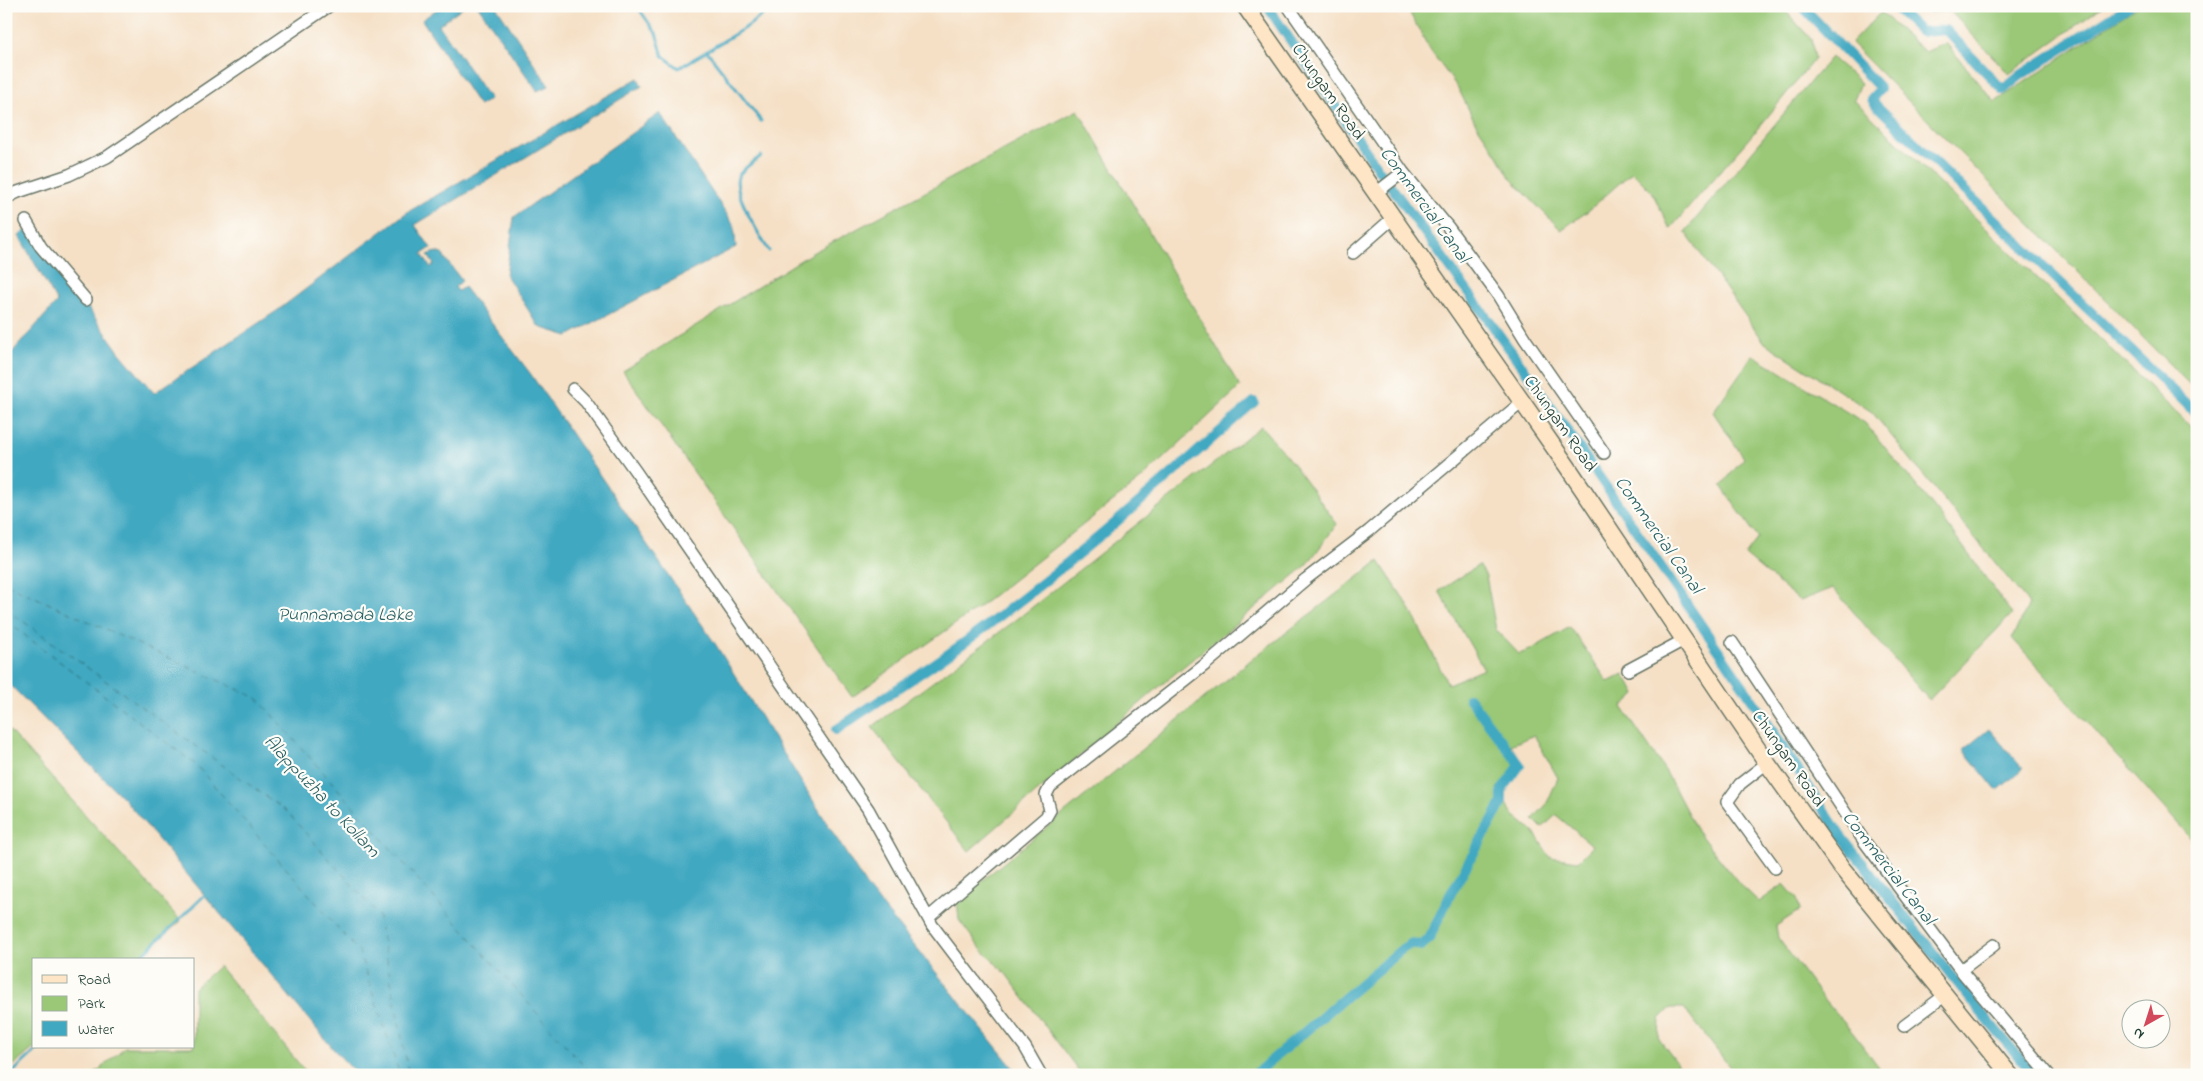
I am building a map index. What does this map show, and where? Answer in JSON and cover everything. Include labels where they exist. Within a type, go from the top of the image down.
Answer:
[{"type":"main road","name":"Chungam Road","points":[[1245,6],[1379,190],[1393,218],[1522,402],[1767,764],[1841,867],[2010,1075]]},
{"type":"street","points":[[6,198],[18,192],[69,175],[107,157],[330,6]]},
{"type":"street","points":[[1288,6],[1401,173],[1448,227],[1498,295],[1525,339],[1604,453]]},
{"type":"street","points":[[1379,190],[1401,173]]},
{"type":"street","points":[[1354,253],[1393,218]]},
{"type":"street","points":[[26,221],[41,247],[86,300]]},
{"type":"street","points":[[573,389],[586,402],[636,472],[868,809],[928,918],[1025,1047],[1042,1075]]},
{"type":"street","points":[[928,918],[1046,817],[1050,810],[1046,796],[1050,787],[1206,664],[1522,402]]},
{"type":"street","points":[[1628,670],[1684,640]]},
{"type":"street","points":[[1732,642],[1864,841],[1961,970],[2049,1075]]},
{"type":"street","points":[[1767,764],[1740,784],[1727,802],[1776,868]]},
{"type":"street","points":[[1961,970],[1994,945]]},
{"type":"street","points":[[1904,1026],[1944,996]]},
{"type":"green space","points":[[1406,6],[1781,6],[1811,39],[1815,58],[1765,120],[1670,229],[1652,192],[1632,172],[1588,211],[1561,230],[1511,179],[1476,124],[1458,88],[1430,50]]},
{"type":"green space","points":[[1907,6],[2103,6],[2009,74],[1951,12],[1914,12]]},
{"type":"green space","points":[[2138,6],[2197,6],[2197,392],[1851,43],[1881,12],[1925,52],[1946,43],[1995,102]]},
{"type":"green space","points":[[1831,57],[1861,83],[1854,100],[2197,433],[2197,845],[2012,638],[2029,604],[1872,412],[1765,343],[1685,232]]},
{"type":"green space","points":[[1078,110],[1240,387],[1141,479],[978,608],[852,697],[623,371],[812,253]]},
{"type":"green space","points":[[1753,355],[1865,423],[1940,515],[2012,614],[1929,700],[1833,588],[1800,601],[1745,555],[1758,538],[1721,486],[1744,458],[1713,412]]},
{"type":"green space","points":[[1261,426],[1294,465],[1337,524],[1307,565],[1166,681],[969,851],[872,727],[1016,620]]},
{"type":"green space","points":[[1379,561],[1409,607],[1448,684],[1484,669],[1439,591],[1479,565],[1486,576],[1496,630],[1519,654],[1530,650],[1570,627],[1608,682],[1624,674],[1636,694],[1622,707],[1666,772],[1697,831],[1739,883],[1759,902],[1784,884],[1797,899],[1800,910],[1776,926],[1778,938],[1822,997],[1885,1075],[1736,1075],[1684,1008],[1671,1008],[1660,1019],[1659,1039],[1686,1075],[1082,1075],[1006,974],[980,948],[959,920],[957,901],[1252,659]],"holes":[[[1534,735],[1558,778],[1546,805],[1533,819],[1542,828],[1556,815],[1593,846],[1578,861],[1550,857],[1534,832],[1512,814],[1497,788],[1523,763],[1511,745]]]},
{"type":"green space","points":[[6,727],[181,921],[138,958],[32,958],[32,1048],[34,1048],[6,1072]]},
{"type":"green space","points":[[219,966],[308,1075],[93,1075],[124,1048],[195,1048],[195,987]]},
{"type":"water","points":[[441,6],[464,6],[439,25],[490,99],[479,106],[422,20]]},
{"type":"water","points":[[478,6],[496,6],[549,86],[537,91]]},
{"type":"water","name":"Punnamada Lake","points":[[638,78],[642,86],[415,225],[431,248],[422,254],[430,267],[434,265],[428,255],[435,252],[442,254],[462,281],[455,287],[458,291],[464,287],[530,373],[716,645],[867,887],[1019,1075],[358,1075],[335,1051],[125,800],[6,681],[6,359],[57,302],[19,236],[24,231],[34,232],[120,353],[154,393],[278,310],[406,213]]},
{"type":"water","points":[[660,113],[734,225],[736,247],[568,336],[539,327],[506,275],[514,217]]},
{"type":"water","points":[[1989,729],[2023,769],[1997,791],[1963,750]]},
{"type":"waterway","points":[[637,6],[656,33],[663,56],[679,68],[748,26],[774,6]]},
{"type":"waterway","name":"Commercial Canal","points":[[1267,6],[1379,170],[1538,388],[1746,690],[1840,835],[1978,1009],[2034,1075]]},
{"type":"waterway","points":[[1802,6],[1880,88],[1872,99],[1876,105],[2197,414]]},
{"type":"waterway","points":[[1894,6],[1921,32],[1946,30],[2003,90],[2021,75],[2129,6]]},
{"type":"waterway","points":[[707,51],[761,121]]},
{"type":"waterway","points":[[761,156],[742,171],[738,177],[737,184],[748,214],[769,251]]},
{"type":"waterway","points":[[836,730],[945,657],[1016,604],[1119,520],[1254,402]]},
{"type":"waterway","points":[[1254,1075],[1402,949],[1412,943],[1421,946],[1429,939],[1450,895],[1502,803],[1502,790],[1520,765],[1469,698]]},
{"type":"waterway","points":[[139,958],[207,893]]},
{"type":"waterway","points":[[10,1075],[39,1048]]},
{"type":"ferry route","points":[[6,584],[257,698],[592,1075]]},
{"type":"ferry route","points":[[6,609],[286,811],[378,914],[409,1075]]},
{"type":"ferry route","points":[[6,621],[195,764],[359,952],[400,1075]]},
{"type":"water label","name":"Alappuzha to Kollam","points":[[323,795]]}]
